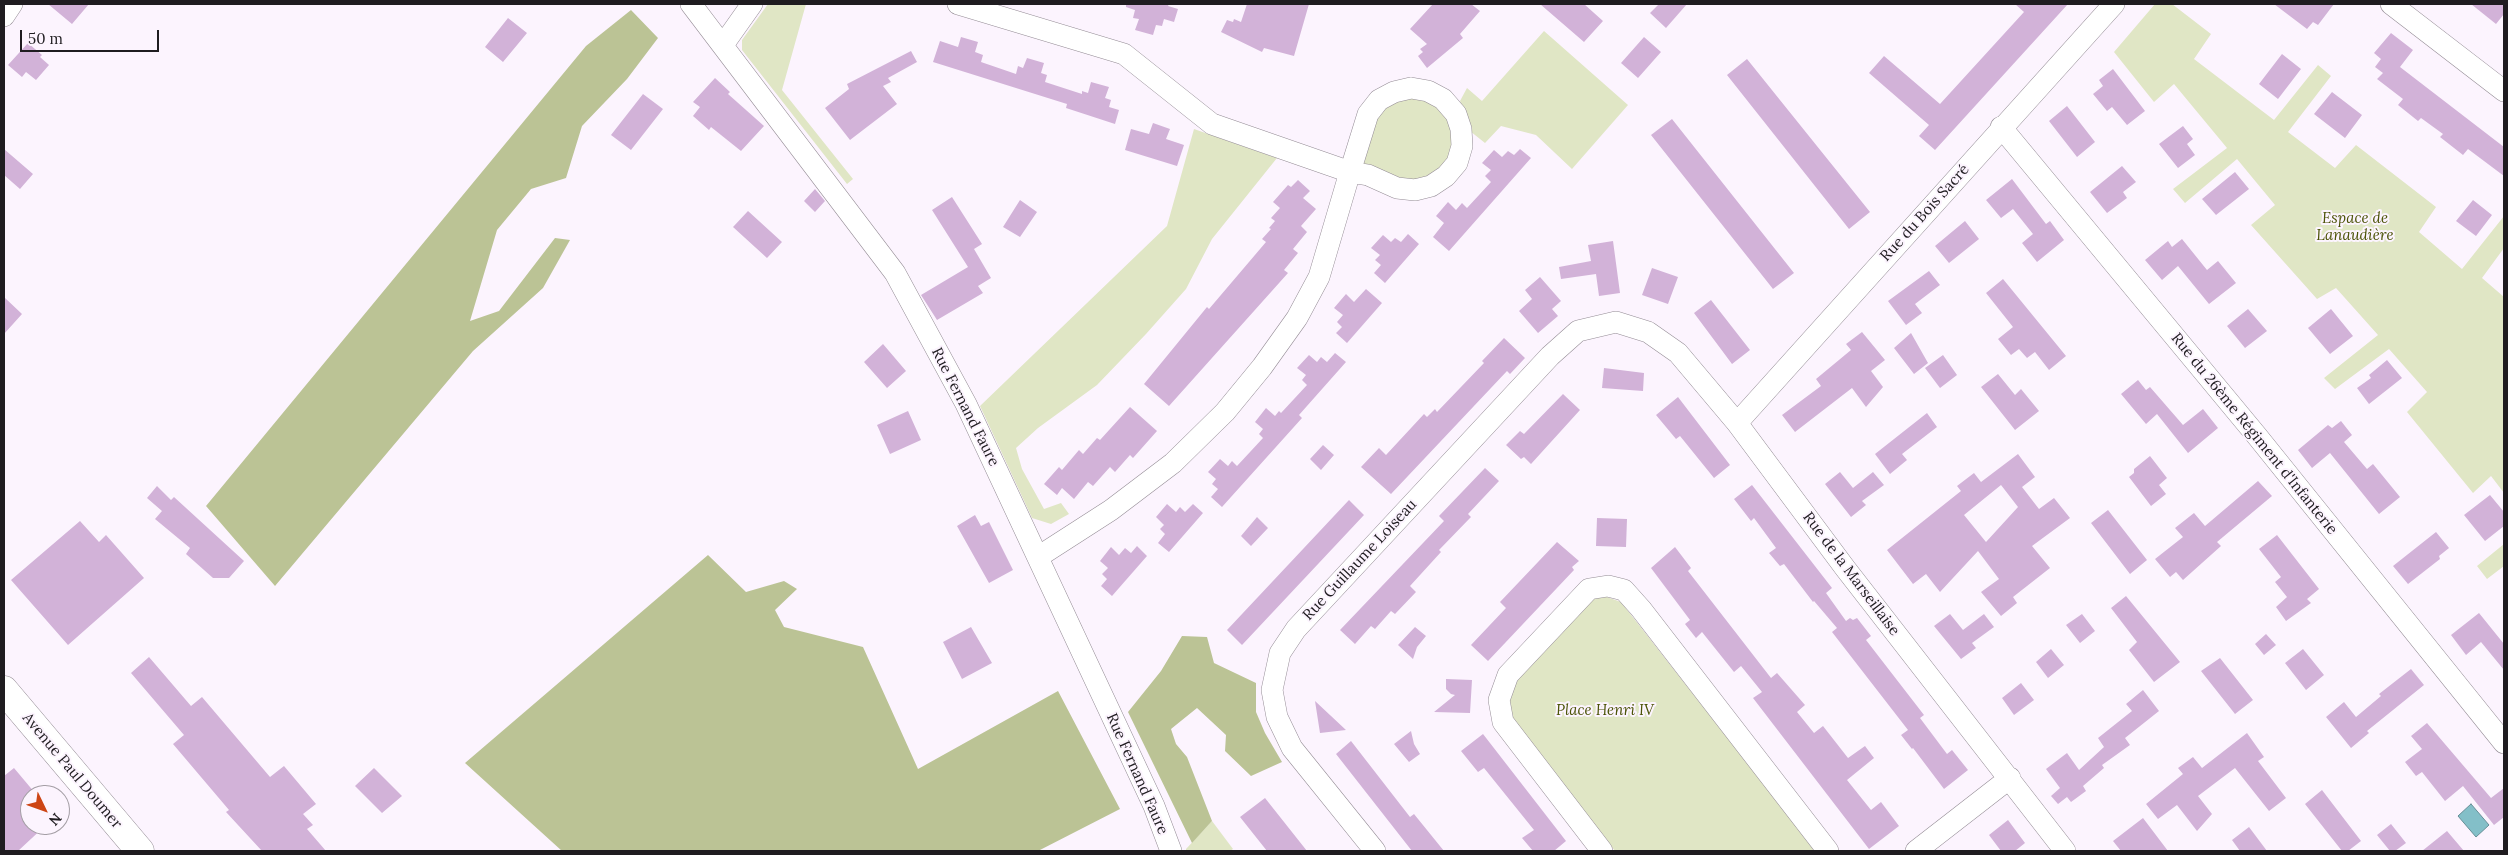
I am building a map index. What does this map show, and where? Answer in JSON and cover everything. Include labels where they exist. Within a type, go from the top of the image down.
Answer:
[{"type":"main road","name":"Avenue Paul Doumer","points":[[4,690],[140,851]]},
{"type":"street","points":[[4,16],[12,4]]},
{"type":"street","name":"Rue Fernand Faure","points":[[691,4],[895,274],[966,404],[1154,806],[1171,851]]},
{"type":"street","points":[[723,45],[752,4]]},
{"type":"street","points":[[958,4],[1124,54],[1212,124],[1350,172],[1368,175],[1397,188],[1415,190],[1432,186],[1446,176],[1456,163],[1462,146],[1461,129],[1456,114],[1443,100],[1428,91],[1411,88],[1394,92],[1379,100],[1368,114],[1350,172],[1319,277],[1297,318],[1225,412],[1173,463],[1112,510],[1038,557]]},
{"type":"street","name":"Rue du Bois Sacré","points":[[1737,423],[2114,4]]},
{"type":"street","points":[[2391,4],[2504,91]]},
{"type":"street","name":"Rue du 26ème Régiment d'Infanterie","points":[[2002,127],[2256,436],[2504,743]]},
{"type":"street","name":"Rue de la Marseillaise","points":[[1616,322],[1648,332],[1678,353],[1737,423],[1955,710],[2010,778],[2065,851]]},
{"type":"street","name":"Rue Guillaume Loiseau","points":[[1375,851],[1292,748],[1277,717],[1272,690],[1280,653],[1296,629],[1550,356],[1578,331],[1616,322]]},
{"type":"street","points":[[1602,851],[1503,722],[1499,700],[1508,674],[1589,589],[1608,586],[1624,590],[1641,609],[1828,851]]},
{"type":"street","points":[[1916,851],[2010,778]]},
{"type":"green space","points":[[768,4],[806,4],[782,90],[853,179],[847,184],[742,50],[742,40]]},
{"type":"green space","name":"Espace de Lanaudière","points":[[2155,4],[2172,4],[2211,34],[2194,59],[2274,120],[2318,65],[2331,76],[2288,132],[2335,168],[2356,145],[2436,207],[2419,232],[2462,269],[2504,216],[2504,248],[2482,278],[2504,297],[2504,493],[2491,476],[2473,493],[2407,412],[2427,392],[2389,349],[2335,389],[2324,378],[2378,335],[2336,288],[2317,299],[2251,225],[2275,205],[2237,159],[2185,203],[2173,189],[2227,148],[2174,84],[2154,102],[2114,52]]},
{"type":"green space","points":[[631,10],[658,38],[627,79],[582,126],[566,178],[531,189],[497,230],[470,321],[499,311],[555,238],[570,240],[543,288],[473,351],[275,586],[206,506],[586,46]]},
{"type":"green space","points":[[1544,31],[1628,105],[1572,169],[1536,135],[1501,126],[1485,143],[1470,131],[1460,101],[1467,88],[1482,101]]},
{"type":"green space","points":[[1422,97],[1450,116],[1455,148],[1440,172],[1420,181],[1397,178],[1361,164],[1373,123],[1391,102]]},
{"type":"green space","points":[[1194,129],[1277,158],[1212,239],[1186,289],[1146,334],[1097,385],[1038,428],[1016,448],[1022,469],[1044,509],[1061,503],[1069,514],[1051,524],[1032,518],[980,406],[1167,226]]},
{"type":"green space","points":[[2504,544],[2504,566],[2487,579],[2477,566]]},
{"type":"green space","points":[[708,555],[746,592],[784,581],[797,589],[775,610],[784,627],[863,647],[918,769],[1058,691],[1120,809],[1038,851],[562,851],[465,763]]},
{"type":"green space","name":"Place Henri IV","points":[[1607,597],[1621,602],[1816,851],[1615,851],[1508,717],[1510,683],[1594,598]]},
{"type":"green space","points":[[1182,636],[1207,637],[1214,663],[1256,683],[1256,712],[1265,733],[1282,762],[1251,776],[1225,751],[1226,735],[1197,708],[1171,729],[1176,744],[1187,757],[1212,821],[1192,843],[1128,712],[1161,671]]},
{"type":"green space","points":[[1212,821],[1233,849],[1230,851],[1186,851],[1186,849]]},
{"type":"water","points":[[2471,804],[2489,825],[2476,837],[2458,816]]},
{"type":"building","points":[[48,4],[89,4],[72,24]]},
{"type":"building","points":[[1126,4],[1169,4],[1168,6],[1178,9],[1174,22],[1164,19],[1162,26],[1156,25],[1153,35],[1135,30],[1139,19],[1133,18],[1135,10],[1126,7]]},
{"type":"building","points":[[1247,4],[1309,4],[1294,56],[1264,48],[1262,52],[1221,32],[1227,20],[1233,22],[1234,19],[1241,22]]},
{"type":"building","points":[[1433,4],[1471,4],[1480,11],[1460,34],[1463,38],[1427,68],[1418,56],[1423,52],[1420,49],[1427,44],[1410,29]]},
{"type":"building","points":[[1540,4],[1584,4],[1603,21],[1584,42]]},
{"type":"building","points":[[1659,4],[1687,4],[1666,28],[1650,13]]},
{"type":"building","points":[[2015,4],[2068,4],[1935,150],[1919,136],[1929,125],[1869,73],[1884,56],[1940,104],[2024,12]]},
{"type":"building","points":[[2274,4],[2334,4],[2318,25],[2313,22],[2307,29]]},
{"type":"building","points":[[2471,4],[2504,4],[2504,14],[2496,24]]},
{"type":"building","points":[[508,18],[527,33],[503,62],[485,47]]},
{"type":"building","points":[[2391,33],[2413,50],[2400,67],[2504,147],[2504,176],[2468,149],[2463,155],[2440,137],[2443,134],[2421,118],[2418,121],[2398,105],[2403,99],[2377,79],[2383,73],[2375,67],[2381,59],[2374,53]]},
{"type":"building","points":[[961,37],[978,42],[975,52],[983,55],[981,62],[1016,74],[1018,66],[1023,68],[1027,58],[1044,63],[1041,73],[1047,75],[1045,82],[1082,94],[1082,91],[1088,93],[1091,82],[1109,87],[1105,98],[1111,100],[1109,107],[1119,110],[1115,124],[1066,108],[1067,104],[933,62],[940,41],[958,47]]},
{"type":"building","points":[[1644,37],[1661,52],[1638,78],[1621,63]]},
{"type":"building","points":[[28,43],[42,55],[40,57],[49,65],[36,80],[26,72],[22,77],[8,65]]},
{"type":"building","points":[[911,51],[917,62],[888,78],[891,82],[883,86],[897,104],[850,140],[825,108],[849,89],[847,84]]},
{"type":"building","points":[[2282,54],[2301,69],[2278,99],[2259,84]]},
{"type":"building","points":[[1747,59],[1870,212],[1849,229],[1727,75]]},
{"type":"building","points":[[2113,69],[2145,111],[2127,125],[2112,107],[2107,111],[2093,94],[2103,86],[2099,80]]},
{"type":"building","points":[[715,78],[730,92],[728,94],[764,126],[741,151],[711,127],[709,130],[693,116],[700,107],[693,102]]},
{"type":"building","points":[[2332,92],[2362,115],[2345,138],[2314,114]]},
{"type":"building","points":[[643,94],[663,109],[631,150],[611,135]]},
{"type":"building","points":[[2067,106],[2095,142],[2077,157],[2049,121]]},
{"type":"building","points":[[1672,119],[1794,273],[1773,289],[1651,135]]},
{"type":"building","points":[[1153,123],[1170,129],[1166,139],[1184,145],[1177,166],[1125,150],[1131,129],[1149,134]]},
{"type":"building","points":[[2183,126],[2193,139],[2187,144],[2195,155],[2178,168],[2159,144]]},
{"type":"building","points":[[4,149],[33,174],[20,189],[4,175]]},
{"type":"building","points":[[1520,149],[1531,158],[1449,251],[1433,237],[1444,223],[1436,216],[1448,202],[1456,210],[1462,203],[1467,208],[1491,182],[1485,176],[1491,170],[1482,163],[1494,150],[1502,157],[1508,151],[1514,155]]},
{"type":"building","points":[[2122,166],[2136,182],[2123,192],[2127,198],[2107,213],[2090,192]]},
{"type":"building","points":[[2235,172],[2249,189],[2216,215],[2202,199]]},
{"type":"building","points":[[2012,179],[2046,224],[2050,221],[2064,240],[2037,262],[2022,243],[2033,234],[2013,209],[2001,218],[1986,200]]},
{"type":"building","points":[[1298,180],[1310,191],[1303,198],[1316,209],[1301,226],[1307,232],[1293,249],[1298,253],[1284,270],[1288,273],[1169,406],[1144,384],[1207,307],[1209,309],[1266,242],[1262,239],[1275,221],[1271,218],[1280,208],[1273,202],[1288,185],[1291,187]]},
{"type":"building","points":[[815,189],[825,201],[815,212],[804,201]]},
{"type":"building","points":[[952,197],[982,244],[974,249],[991,278],[978,286],[983,293],[937,320],[921,295],[968,267],[932,210]]},
{"type":"building","points":[[1020,200],[1037,212],[1020,237],[1003,227]]},
{"type":"building","points":[[2473,200],[2492,215],[2476,236],[2456,221]]},
{"type":"building","points":[[748,211],[782,242],[767,258],[733,227]]},
{"type":"building","points":[[1965,221],[1979,239],[1949,263],[1935,246]]},
{"type":"building","points":[[1408,234],[1419,244],[1385,283],[1374,273],[1381,265],[1375,260],[1380,255],[1371,248],[1383,235],[1391,242],[1395,238],[1401,242]]},
{"type":"building","points":[[2182,239],[2207,270],[2218,261],[2236,283],[2209,304],[2178,266],[2162,280],[2145,260],[2168,241],[2172,247]]},
{"type":"building","points":[[1613,241],[1620,293],[1599,296],[1596,274],[1561,279],[1559,267],[1591,261],[1588,245]]},
{"type":"building","points":[[1652,268],[1678,277],[1668,304],[1642,295]]},
{"type":"building","points":[[1929,271],[1940,285],[1915,304],[1922,313],[1906,325],[1888,301]]},
{"type":"building","points":[[1540,277],[1561,301],[1552,309],[1558,316],[1538,333],[1519,311],[1532,299],[1525,290]]},
{"type":"building","points":[[2003,279],[2066,356],[2049,370],[2035,352],[2027,358],[2019,349],[2011,355],[1998,339],[2013,327],[1986,293]]},
{"type":"building","points":[[1366,289],[1382,303],[1347,343],[1336,333],[1342,327],[1337,322],[1343,315],[1334,308],[1346,294],[1354,302]]},
{"type":"building","points":[[4,297],[22,314],[4,334]]},
{"type":"building","points":[[1711,300],[1750,350],[1732,364],[1694,313]]},
{"type":"building","points":[[2248,309],[2267,331],[2245,348],[2227,326]]},
{"type":"building","points":[[2331,309],[2353,336],[2330,354],[2308,328]]},
{"type":"building","points":[[1862,332],[1885,360],[1871,371],[1883,387],[1866,407],[1852,388],[1795,432],[1782,415],[1821,386],[1816,379],[1851,350],[1846,344]]},
{"type":"building","points":[[1911,333],[1928,363],[1914,374],[1894,348]]},
{"type":"building","points":[[1504,338],[1525,358],[1510,374],[1507,371],[1391,494],[1361,467],[1379,448],[1386,455],[1424,414],[1427,417],[1435,409],[1437,412],[1484,363],[1482,361]]},
{"type":"building","points":[[883,344],[906,371],[887,388],[864,362]]},
{"type":"building","points":[[1335,353],[1346,362],[1299,415],[1302,418],[1222,507],[1211,497],[1218,489],[1212,484],[1216,479],[1208,472],[1220,459],[1228,466],[1232,461],[1237,466],[1263,438],[1259,434],[1263,429],[1255,422],[1266,408],[1275,416],[1279,411],[1281,413],[1307,385],[1302,380],[1306,375],[1297,368],[1309,355],[1317,362],[1321,357],[1327,362]]},
{"type":"building","points":[[1943,355],[1957,375],[1940,388],[1925,368]]},
{"type":"building","points":[[2387,360],[2402,378],[2369,404],[2357,388],[2371,378],[2369,375]]},
{"type":"building","points":[[1604,368],[1644,373],[1643,391],[1602,388]]},
{"type":"building","points":[[1998,374],[2015,395],[2021,389],[2039,411],[2015,430],[1981,387]]},
{"type":"building","points":[[2138,380],[2146,390],[2150,387],[2183,425],[2203,409],[2218,428],[2188,453],[2157,414],[2146,424],[2121,394]]},
{"type":"building","points":[[1563,394],[1580,410],[1531,464],[1524,457],[1521,459],[1506,445],[1520,431],[1524,434]]},
{"type":"building","points":[[1678,397],[1730,465],[1714,478],[1680,436],[1676,439],[1656,415]]},
{"type":"building","points":[[1130,407],[1157,431],[1133,458],[1130,455],[1115,472],[1110,467],[1093,486],[1088,482],[1074,499],[1062,488],[1057,495],[1044,484],[1059,467],[1062,470],[1079,450],[1083,454],[1097,438],[1100,440]]},
{"type":"building","points":[[908,411],[921,440],[890,454],[877,425]]},
{"type":"building","points":[[1927,413],[1937,427],[1902,454],[1907,460],[1890,474],[1875,454]]},
{"type":"building","points":[[2341,421],[2352,435],[2344,442],[2367,469],[2373,464],[2400,497],[2379,514],[2330,453],[2312,468],[2298,450],[2328,425],[2332,428]]},
{"type":"building","points":[[1323,445],[1334,455],[1321,470],[1310,459]]},
{"type":"building","points":[[2018,454],[2035,477],[2022,487],[2039,509],[2054,498],[2070,518],[2032,546],[2050,568],[2013,597],[2017,603],[2001,616],[1981,592],[1999,579],[1978,551],[1940,592],[1926,574],[1913,584],[1887,550],[1961,491],[1957,486],[1974,473],[1981,482]],"holes":[[[2001,485],[2018,507],[1986,542],[1964,515]]]},
{"type":"building","points":[[2150,456],[2167,478],[2159,485],[2166,494],[2151,506],[2129,477],[2134,473],[2134,469]]},
{"type":"building","points":[[1485,468],[1499,481],[1468,514],[1471,517],[1439,550],[1441,552],[1410,586],[1416,592],[1395,614],[1391,611],[1375,629],[1371,626],[1355,644],[1340,630],[1444,521],[1439,516]]},
{"type":"building","points":[[1840,472],[1853,488],[1873,472],[1884,485],[1862,501],[1866,505],[1851,517],[1825,484]]},
{"type":"building","points":[[2258,481],[2272,496],[2217,542],[2221,546],[2183,580],[2176,572],[2170,577],[2155,559],[2183,537],[2175,528],[2194,513],[2205,526]]},
{"type":"building","points":[[1752,485],[1832,588],[1826,593],[1846,621],[1850,618],[1853,620],[1857,618],[1871,636],[1866,640],[1924,715],[1920,718],[1947,754],[1952,750],[1968,770],[1944,789],[1901,735],[1908,730],[1832,632],[1837,628],[1813,602],[1784,564],[1780,566],[1769,553],[1776,548],[1754,518],[1751,521],[1734,499]]},
{"type":"building","points":[[157,486],[171,500],[174,497],[244,561],[229,578],[213,578],[186,554],[190,548],[155,519],[162,511],[147,498]]},
{"type":"building","points":[[2490,495],[2504,512],[2504,526],[2485,541],[2464,515]]},
{"type":"building","points":[[1349,500],[1364,515],[1242,645],[1227,630]]},
{"type":"building","points":[[1167,504],[1176,512],[1180,507],[1185,512],[1193,504],[1203,513],[1169,552],[1158,543],[1165,534],[1160,529],[1164,525],[1156,517]]},
{"type":"building","points":[[2108,510],[2147,560],[2130,574],[2091,523]]},
{"type":"building","points":[[975,515],[981,526],[989,522],[1013,570],[989,583],[957,526]]},
{"type":"building","points":[[1257,517],[1268,528],[1251,546],[1241,536]]},
{"type":"building","points":[[1597,518],[1627,519],[1626,547],[1596,546]]},
{"type":"building","points":[[80,521],[99,542],[106,535],[144,578],[68,645],[11,580]]},
{"type":"building","points":[[2436,532],[2449,548],[2439,556],[2440,559],[2408,584],[2393,566]]},
{"type":"building","points":[[2277,535],[2319,589],[2307,599],[2311,603],[2286,621],[2276,607],[2287,597],[2275,582],[2281,577],[2259,549]]},
{"type":"building","points":[[1557,542],[1579,561],[1572,567],[1574,570],[1488,661],[1471,645],[1506,608],[1500,602]]},
{"type":"building","points":[[1137,546],[1147,556],[1112,596],[1101,586],[1107,579],[1102,574],[1108,568],[1100,561],[1111,547],[1119,555],[1125,548],[1131,553]]},
{"type":"building","points":[[1675,547],[1691,568],[1688,571],[1771,678],[1777,673],[1805,705],[1797,712],[1814,733],[1823,726],[1848,758],[1865,746],[1874,758],[1847,780],[1871,810],[1881,802],[1899,826],[1869,849],[1753,698],[1762,692],[1741,666],[1734,672],[1702,632],[1696,638],[1685,624],[1690,620],[1651,568]]},
{"type":"building","points":[[2126,596],[2180,662],[2154,682],[2129,650],[2137,642],[2111,608]]},
{"type":"building","points":[[2479,613],[2504,644],[2504,670],[2481,642],[2466,655],[2451,635]]},
{"type":"building","points":[[1950,614],[1963,630],[1984,614],[1994,627],[1972,643],[1976,648],[1961,659],[1934,626]]},
{"type":"building","points":[[2082,614],[2095,631],[2080,643],[2066,625]]},
{"type":"building","points":[[971,627],[992,663],[962,679],[943,642]]},
{"type":"building","points":[[1415,627],[1426,636],[1417,647],[1413,659],[1398,645]]},
{"type":"building","points":[[2266,634],[2276,645],[2264,655],[2255,644]]},
{"type":"building","points":[[2051,649],[2064,665],[2048,678],[2036,662]]},
{"type":"building","points":[[2303,649],[2324,675],[2306,690],[2285,663]]},
{"type":"building","points":[[149,657],[191,706],[202,697],[270,777],[284,766],[316,804],[303,814],[313,825],[307,829],[326,851],[262,851],[226,812],[229,810],[173,744],[184,735],[131,673]]},
{"type":"building","points":[[2220,658],[2253,700],[2235,714],[2201,671]]},
{"type":"building","points":[[2411,669],[2424,685],[2367,731],[2369,733],[2351,748],[2326,717],[2344,702],[2356,717],[2381,696],[2379,694]]},
{"type":"building","points":[[1446,679],[1472,680],[1470,713],[1434,712],[1455,695],[1446,689]]},
{"type":"building","points":[[2021,683],[2034,700],[2014,715],[2002,698]]},
{"type":"building","points":[[2143,690],[2159,711],[2125,738],[2130,745],[2102,765],[2104,768],[2083,786],[2086,791],[2071,802],[2067,797],[2058,804],[2051,796],[2060,788],[2046,769],[2067,753],[2079,770],[2104,747],[2098,738],[2132,711],[2126,704]]},
{"type":"building","points":[[1315,701],[1346,730],[1320,733]]},
{"type":"building","points":[[2427,723],[2491,798],[2504,788],[2504,817],[2494,825],[2463,786],[2445,801],[2422,772],[2416,776],[2405,762],[2422,749],[2411,736]]},
{"type":"building","points":[[1411,731],[1414,744],[1420,754],[1409,762],[1394,744]]},
{"type":"building","points":[[2247,733],[2264,757],[2258,761],[2286,798],[2269,811],[2235,768],[2198,796],[2212,814],[2197,831],[2177,805],[2158,819],[2146,804],[2183,774],[2178,768],[2193,757],[2202,768]]},
{"type":"building","points":[[1483,734],[1566,841],[1554,851],[1533,851],[1522,838],[1534,830],[1484,768],[1478,772],[1461,751]]},
{"type":"building","points":[[1351,741],[1410,817],[1414,814],[1444,851],[1412,851],[1336,754]]},
{"type":"building","points":[[14,768],[28,785],[20,785],[20,835],[35,835],[18,851],[4,851],[4,776]]},
{"type":"building","points":[[374,768],[402,796],[382,813],[355,786]]},
{"type":"building","points":[[2322,790],[2361,841],[2348,851],[2342,851],[2305,804]]},
{"type":"building","points":[[1265,798],[1307,851],[1267,851],[1240,817]]},
{"type":"building","points":[[2143,818],[2168,851],[2121,851],[2113,841]]},
{"type":"building","points":[[2008,820],[2025,843],[2015,851],[2001,851],[1989,835]]},
{"type":"building","points":[[2391,824],[2406,843],[2395,851],[2390,851],[2377,835]]},
{"type":"building","points":[[2249,827],[2267,851],[2240,851],[2232,840]]},
{"type":"building","points":[[2447,831],[2464,851],[2422,851]]}]
